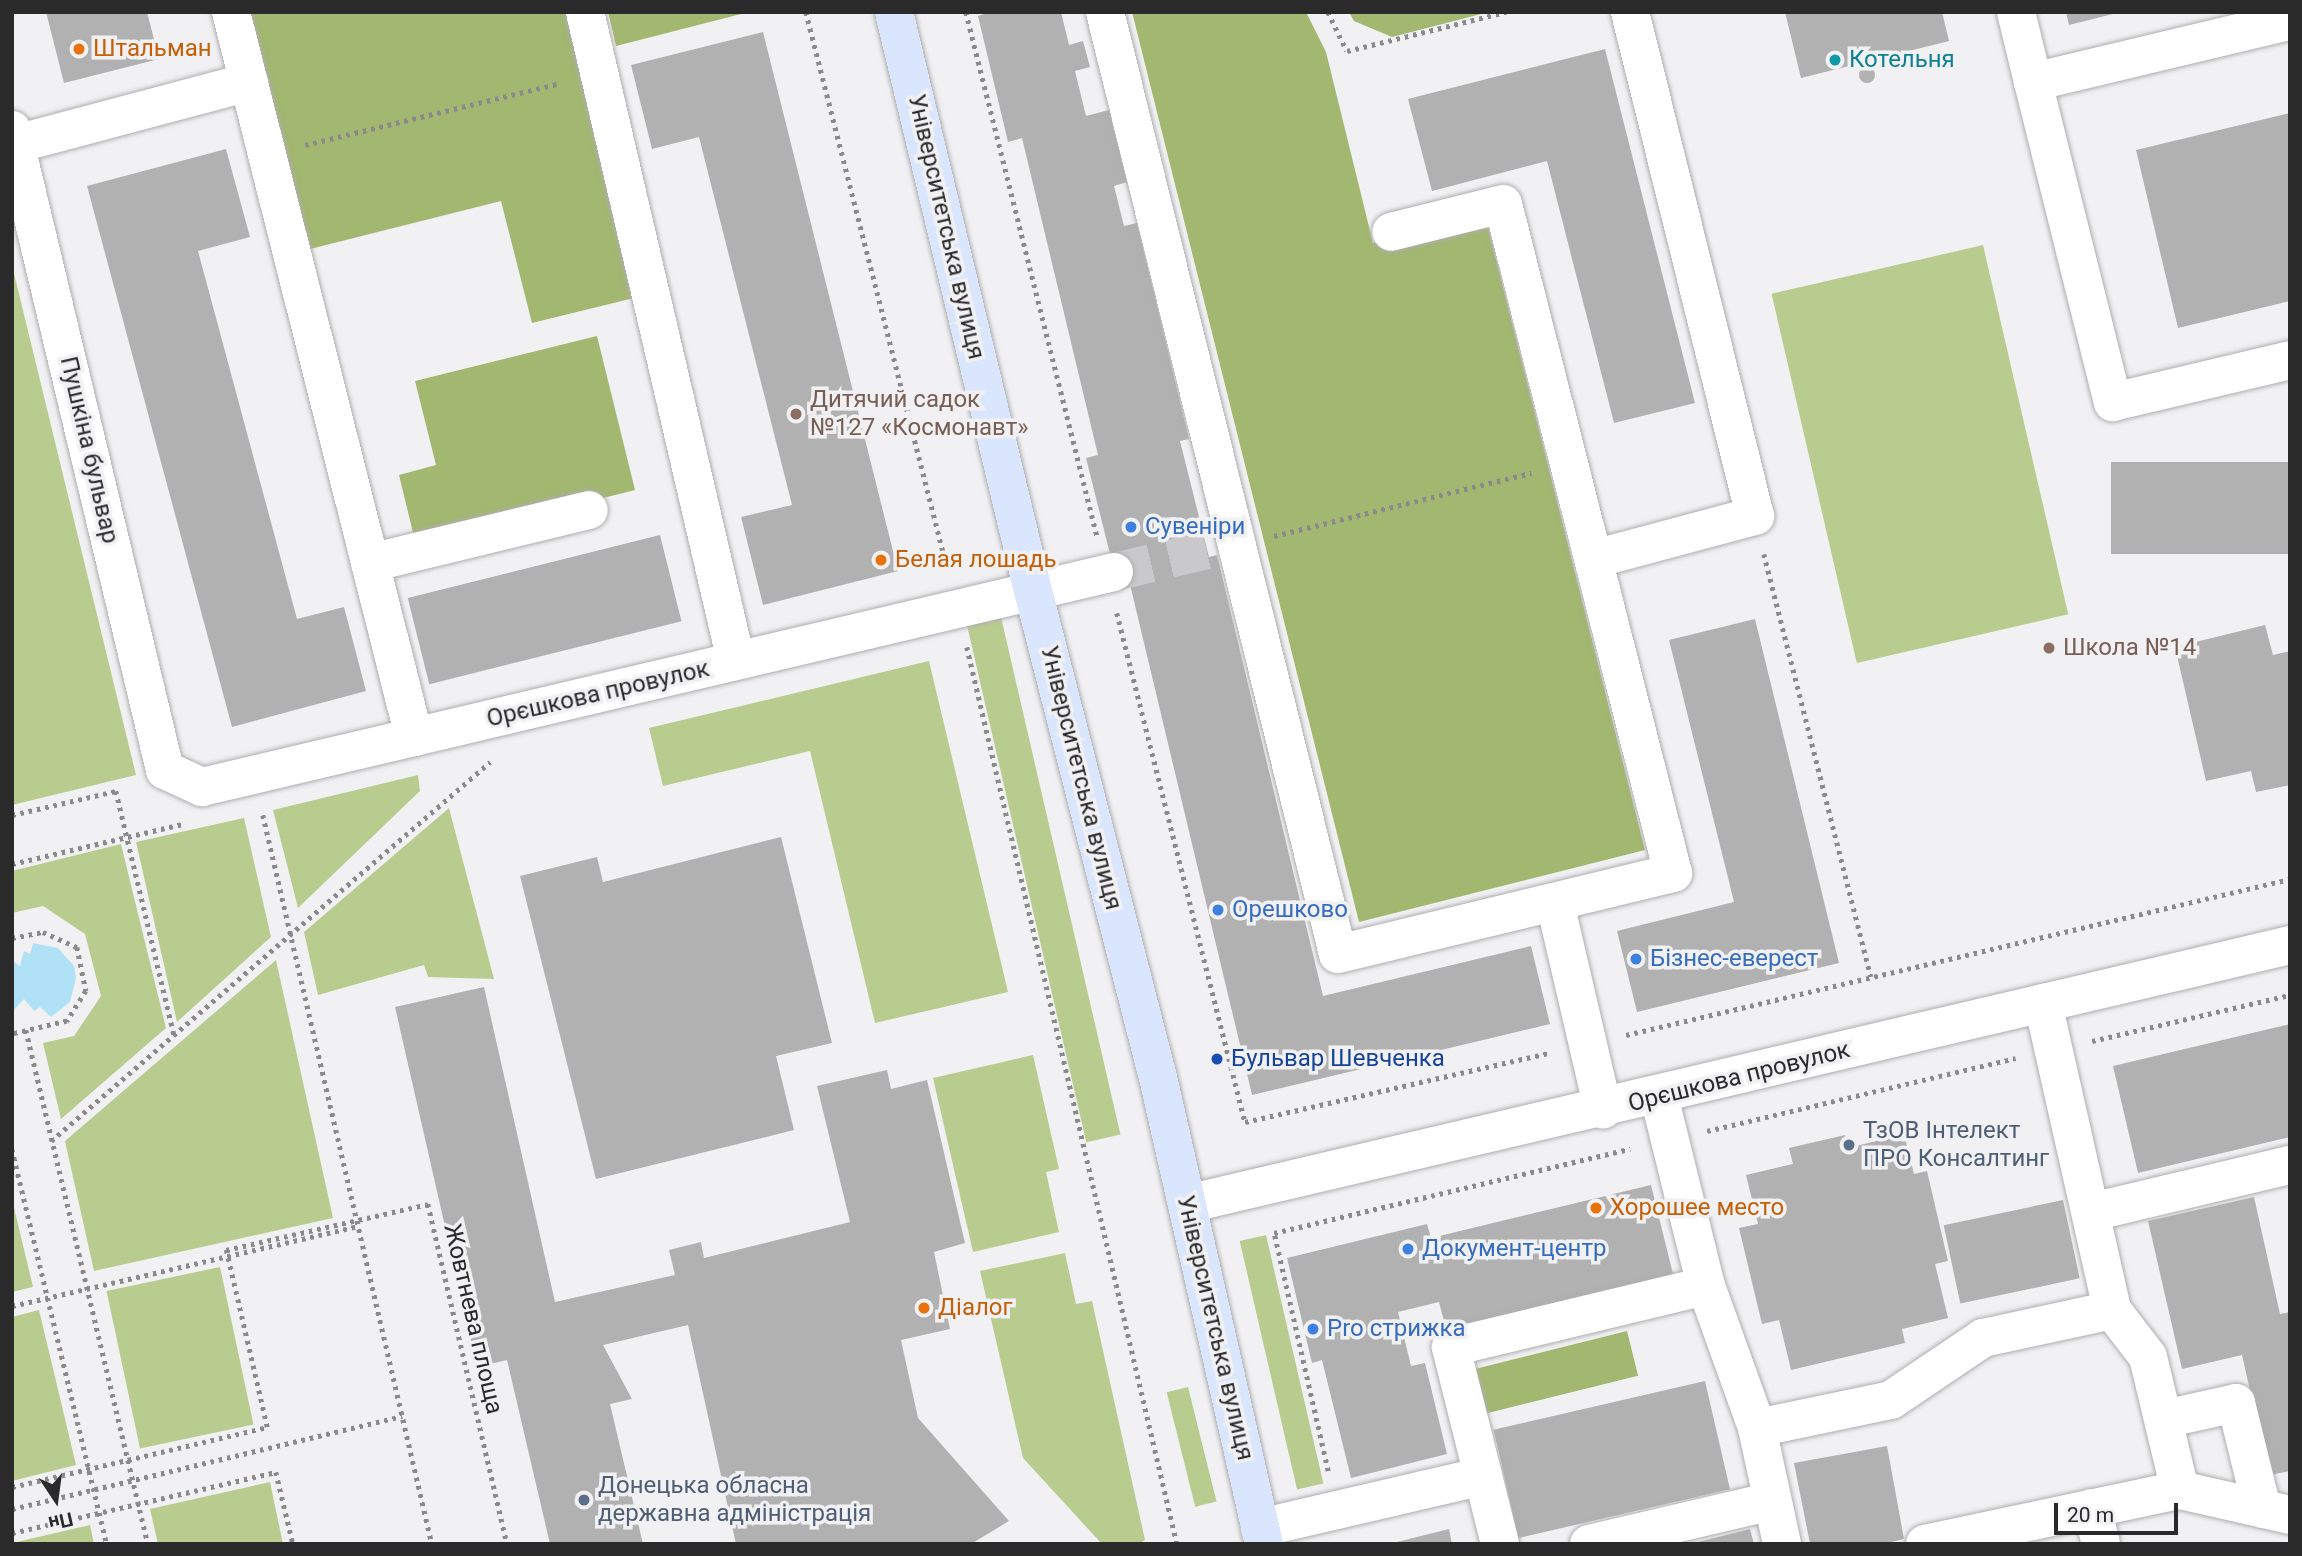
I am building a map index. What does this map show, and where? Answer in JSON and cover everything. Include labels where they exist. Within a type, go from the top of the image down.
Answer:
[{"type":"main road","name":"Університетська вулиця","points":[[894,12],[1033,591],[1187,1204],[1262,1536]]},
{"type":"street","points":[[231,12],[414,737]]},
{"type":"street","points":[[585,12],[736,661]]},
{"type":"street","points":[[1105,12],[1222,548],[1338,954],[1673,873],[1503,204],[1391,233]]},
{"type":"street","points":[[1594,559],[1755,516],[1630,12]]},
{"type":"street","points":[[2015,12],[2113,402],[2290,360]]},
{"type":"street","points":[[2033,82],[2290,21]]},
{"type":"street","points":[[14,137],[249,82]]},
{"type":"street","name":"Пушкіна бульвар","points":[[14,137],[165,770]]},
{"type":"street","points":[[370,564],[589,510]]},
{"type":"street","name":"Орєшкова провулок","points":[[165,770],[202,787],[1114,572]]},
{"type":"street","points":[[1555,903],[1603,1110]]},
{"type":"street","name":"Орєшкова провулок","points":[[1187,1204],[1603,1110],[2290,946]]},
{"type":"street","points":[[2043,1003],[2112,1310],[2148,1357],[2180,1490]]},
{"type":"street","points":[[1659,1096],[1706,1286],[1757,1428],[1782,1544]]},
{"type":"street","points":[[2092,1212],[2290,1165]]},
{"type":"street","points":[[1500,1544],[1451,1347],[1706,1286]]},
{"type":"street","points":[[1757,1428],[1891,1401],[1983,1338],[2112,1310]]},
{"type":"street","points":[[2164,1419],[2236,1403],[2276,1512]]},
{"type":"street","points":[[1262,1536],[1337,1511],[1483,1476]]},
{"type":"street","points":[[1925,1544],[2096,1526],[2180,1490],[2276,1512]]},
{"type":"street","points":[[1589,1544],[1772,1501]]},
{"type":"path","points":[[806,12],[957,609],[1177,1544]]},
{"type":"path","points":[[1328,12],[1347,51],[1506,12]]},
{"type":"path","points":[[267,155],[600,74]]},
{"type":"path","points":[[1222,548],[1570,463]]},
{"type":"path","points":[[1755,516],[1871,977]]},
{"type":"path","points":[[51,1141],[497,757]]},
{"type":"path","points":[[254,775],[432,1544]]},
{"type":"path","points":[[12,815],[116,791],[174,1035]]},
{"type":"path","points":[[12,864],[194,821]]},
{"type":"path","points":[[1245,1122],[2290,879]]},
{"type":"path","points":[[12,938],[43,932],[77,947],[86,991],[67,1021],[12,1034]]},
{"type":"path","points":[[1337,1511],[1274,1233],[2290,995]]},
{"type":"path","points":[[26,1030],[148,1544]]},
{"type":"path","points":[[12,1149],[107,1544]]},
{"type":"path","name":"Жовтнева площа","points":[[358,1223],[428,1204],[507,1544]]},
{"type":"path","points":[[12,1306],[358,1223]]},
{"type":"path","points":[[12,1487],[267,1427],[227,1256]]},
{"type":"path","points":[[12,1509],[402,1416]]},
{"type":"path","points":[[12,1533],[276,1472],[293,1544]]},
{"type":"green space","points":[[255,12],[572,12],[642,296],[532,323],[501,201],[298,252],[239,16]]},
{"type":"green space","points":[[608,12],[749,12],[616,46]]},
{"type":"green space","points":[[1132,12],[1306,12],[1326,52],[1373,243],[1485,215],[1645,850],[1359,922]]},
{"type":"green space","points":[[1349,12],[1489,12],[1392,37],[1354,21]]},
{"type":"green space","points":[[1983,245],[2068,614],[1857,663],[1772,294]]},
{"type":"green space","points":[[12,265],[136,775],[12,805]]},
{"type":"green space","points":[[597,336],[635,490],[416,545],[399,475],[436,465],[415,381]]},
{"type":"green space","points":[[1001,617],[1120,1134],[1086,1142],[967,625]]},
{"type":"green space","points":[[929,661],[1008,992],[875,1023],[810,751],[663,786],[649,728]]},
{"type":"green space","points":[[418,775],[420,791],[298,908],[273,810]]},
{"type":"green space","points":[[449,808],[494,979],[428,977],[424,965],[318,995],[304,932]]},
{"type":"green space","points":[[244,818],[271,937],[177,1022],[136,842]]},
{"type":"green space","points":[[121,844],[166,1028],[61,1119],[43,1043],[74,1036],[101,996],[85,934],[43,906],[12,913],[12,871]]},
{"type":"green space","points":[[276,960],[333,1218],[94,1271],[65,1141]]},
{"type":"green space","points":[[1033,1055],[1059,1169],[1046,1172],[1059,1232],[973,1252],[933,1078]]},
{"type":"green space","points":[[12,1199],[33,1287],[12,1292]]},
{"type":"green space","points":[[1266,1235],[1323,1483],[1297,1490],[1240,1241]]},
{"type":"green space","points":[[1065,1253],[1076,1304],[1092,1301],[1145,1540],[1139,1544],[1102,1544],[1023,1458],[980,1271]]},
{"type":"green space","points":[[220,1267],[253,1424],[140,1449],[107,1291]]},
{"type":"green space","points":[[39,1310],[76,1465],[12,1481],[12,1317]]},
{"type":"green space","points":[[1627,1331],[1638,1376],[1483,1414],[1472,1370]]},
{"type":"green space","points":[[1188,1387],[1217,1501],[1195,1507],[1167,1392]]},
{"type":"green space","points":[[270,1482],[283,1544],[158,1544],[150,1509]]},
{"type":"green space","points":[[90,1525],[94,1544],[12,1544],[12,1543]]},
{"type":"water","points":[[33,943],[58,948],[74,966],[76,978],[70,1002],[51,1017],[40,1007],[34,1011],[24,999],[12,1012],[12,960],[20,966],[24,951],[30,954]]},
{"type":"building","points":[[46,12],[147,12],[159,59],[64,83]]},
{"type":"building","points":[[991,12],[1061,12],[1069,45],[1083,41],[1090,67],[1075,71],[1086,116],[1109,110],[1127,182],[1114,186],[1124,226],[1137,223],[1189,439],[1180,441],[1209,557],[1217,555],[1323,996],[1531,946],[1550,1024],[1252,1095],[1128,576],[1116,578],[1086,458],[1098,455],[1022,138],[1008,142],[978,16]]},
{"type":"building","name":"Котельня","points":[[1785,12],[1942,12],[1949,41],[1801,78]]},
{"type":"building","points":[[2066,12],[2117,12],[2117,13],[2069,25]]},
{"type":"building","points":[[763,32],[898,571],[763,605],[741,517],[792,505],[699,137],[652,149],[631,65]]},
{"type":"building","points":[[1605,49],[1695,403],[1614,423],[1547,161],[1432,191],[1408,99]]},
{"type":"building","points":[[1867,67],[1873,69],[1873,81],[1867,83],[1861,81],[1859,75],[1861,69]]},
{"type":"building","points":[[2290,113],[2290,301],[2178,328],[2136,150]]},
{"type":"building","points":[[226,149],[250,237],[198,251],[297,619],[344,607],[366,691],[232,727],[87,186]]},
{"type":"building","points":[[2111,462],[2290,462],[2290,554],[2111,554]]},
{"type":"building","points":[[660,535],[682,621],[429,684],[408,598]]},
{"type":"building","points":[[1755,619],[1839,963],[1637,1012],[1617,931],[1734,902],[1669,640]]},
{"type":"building","points":[[2265,625],[2273,655],[2290,651],[2290,785],[2256,792],[2251,771],[2206,781],[2175,647]]},
{"type":"building","points":[[781,837],[832,1043],[776,1056],[794,1130],[596,1179],[520,876],[597,857],[603,882]]},
{"type":"building","points":[[484,987],[555,1302],[675,1275],[669,1250],[701,1242],[704,1258],[850,1222],[817,1086],[887,1070],[891,1089],[927,1080],[965,1243],[934,1252],[950,1329],[901,1340],[918,1418],[1009,1521],[971,1544],[736,1544],[688,1325],[603,1345],[632,1399],[610,1404],[643,1544],[550,1544],[507,1360],[477,1367],[395,1007]]},
{"type":"building","points":[[2290,1024],[2290,1137],[2138,1173],[2113,1066]]},
{"type":"building","points":[[1904,1134],[1914,1174],[1927,1171],[1948,1261],[1935,1264],[1948,1318],[1902,1329],[1905,1343],[1791,1370],[1779,1320],[1762,1324],[1739,1228],[1758,1224],[1746,1175],[1793,1164],[1789,1148],[1845,1135],[1848,1148]]},
{"type":"building","points":[[1651,1185],[1673,1274],[1446,1329],[1439,1302],[1398,1312],[1411,1366],[1425,1363],[1447,1454],[1351,1478],[1322,1360],[1312,1363],[1287,1258],[1427,1224],[1431,1238]]},
{"type":"building","points":[[2254,1197],[2280,1314],[2290,1312],[2290,1471],[2269,1475],[2242,1355],[2182,1369],[2148,1221]]},
{"type":"building","points":[[2063,1200],[2080,1278],[1960,1304],[1944,1225]]},
{"type":"building","points":[[1705,1381],[1730,1489],[1519,1538],[1494,1430]]},
{"type":"building","points":[[1887,1446],[1904,1539],[1883,1544],[1810,1544],[1794,1463]]},
{"type":"building","points":[[1449,1529],[1452,1544],[1393,1544],[1393,1543]]},
{"type":"building","points":[[1750,1529],[1754,1544],[1694,1544],[1694,1543]]},
{"type":"tunnel","points":[[1114,572],[1207,550]]},
{"type":"place","name":"Штальман","points":[[79,49]]},
{"type":"place","name":"Котельня","points":[[1835,60]]},
{"type":"place","name":"Дитячий садок №127 «Космонавт»","points":[[796,414]]},
{"type":"place","name":"Сувеніри","points":[[1131,527]]},
{"type":"place","name":"Белая лошадь","points":[[881,560]]},
{"type":"place","name":"Школа №14","points":[[2049,648]]},
{"type":"place","name":"Орешково","points":[[1218,910]]},
{"type":"place","name":"Бізнес-еверест","points":[[1636,959]]},
{"type":"place","name":"Бульвар Шевченка","points":[[1217,1059]]},
{"type":"place","name":"ТзОВ Інтелект ПРО Консалтинг","points":[[1849,1145]]},
{"type":"place","name":"Хорошее место","points":[[1596,1208]]},
{"type":"place","name":"Документ-центр","points":[[1408,1249]]},
{"type":"place","name":"Діалог","points":[[924,1308]]},
{"type":"place","name":"Pro стрижка","points":[[1313,1329]]},
{"type":"place","name":"Донецька обласна державна адміністрація","points":[[584,1500]]}]
